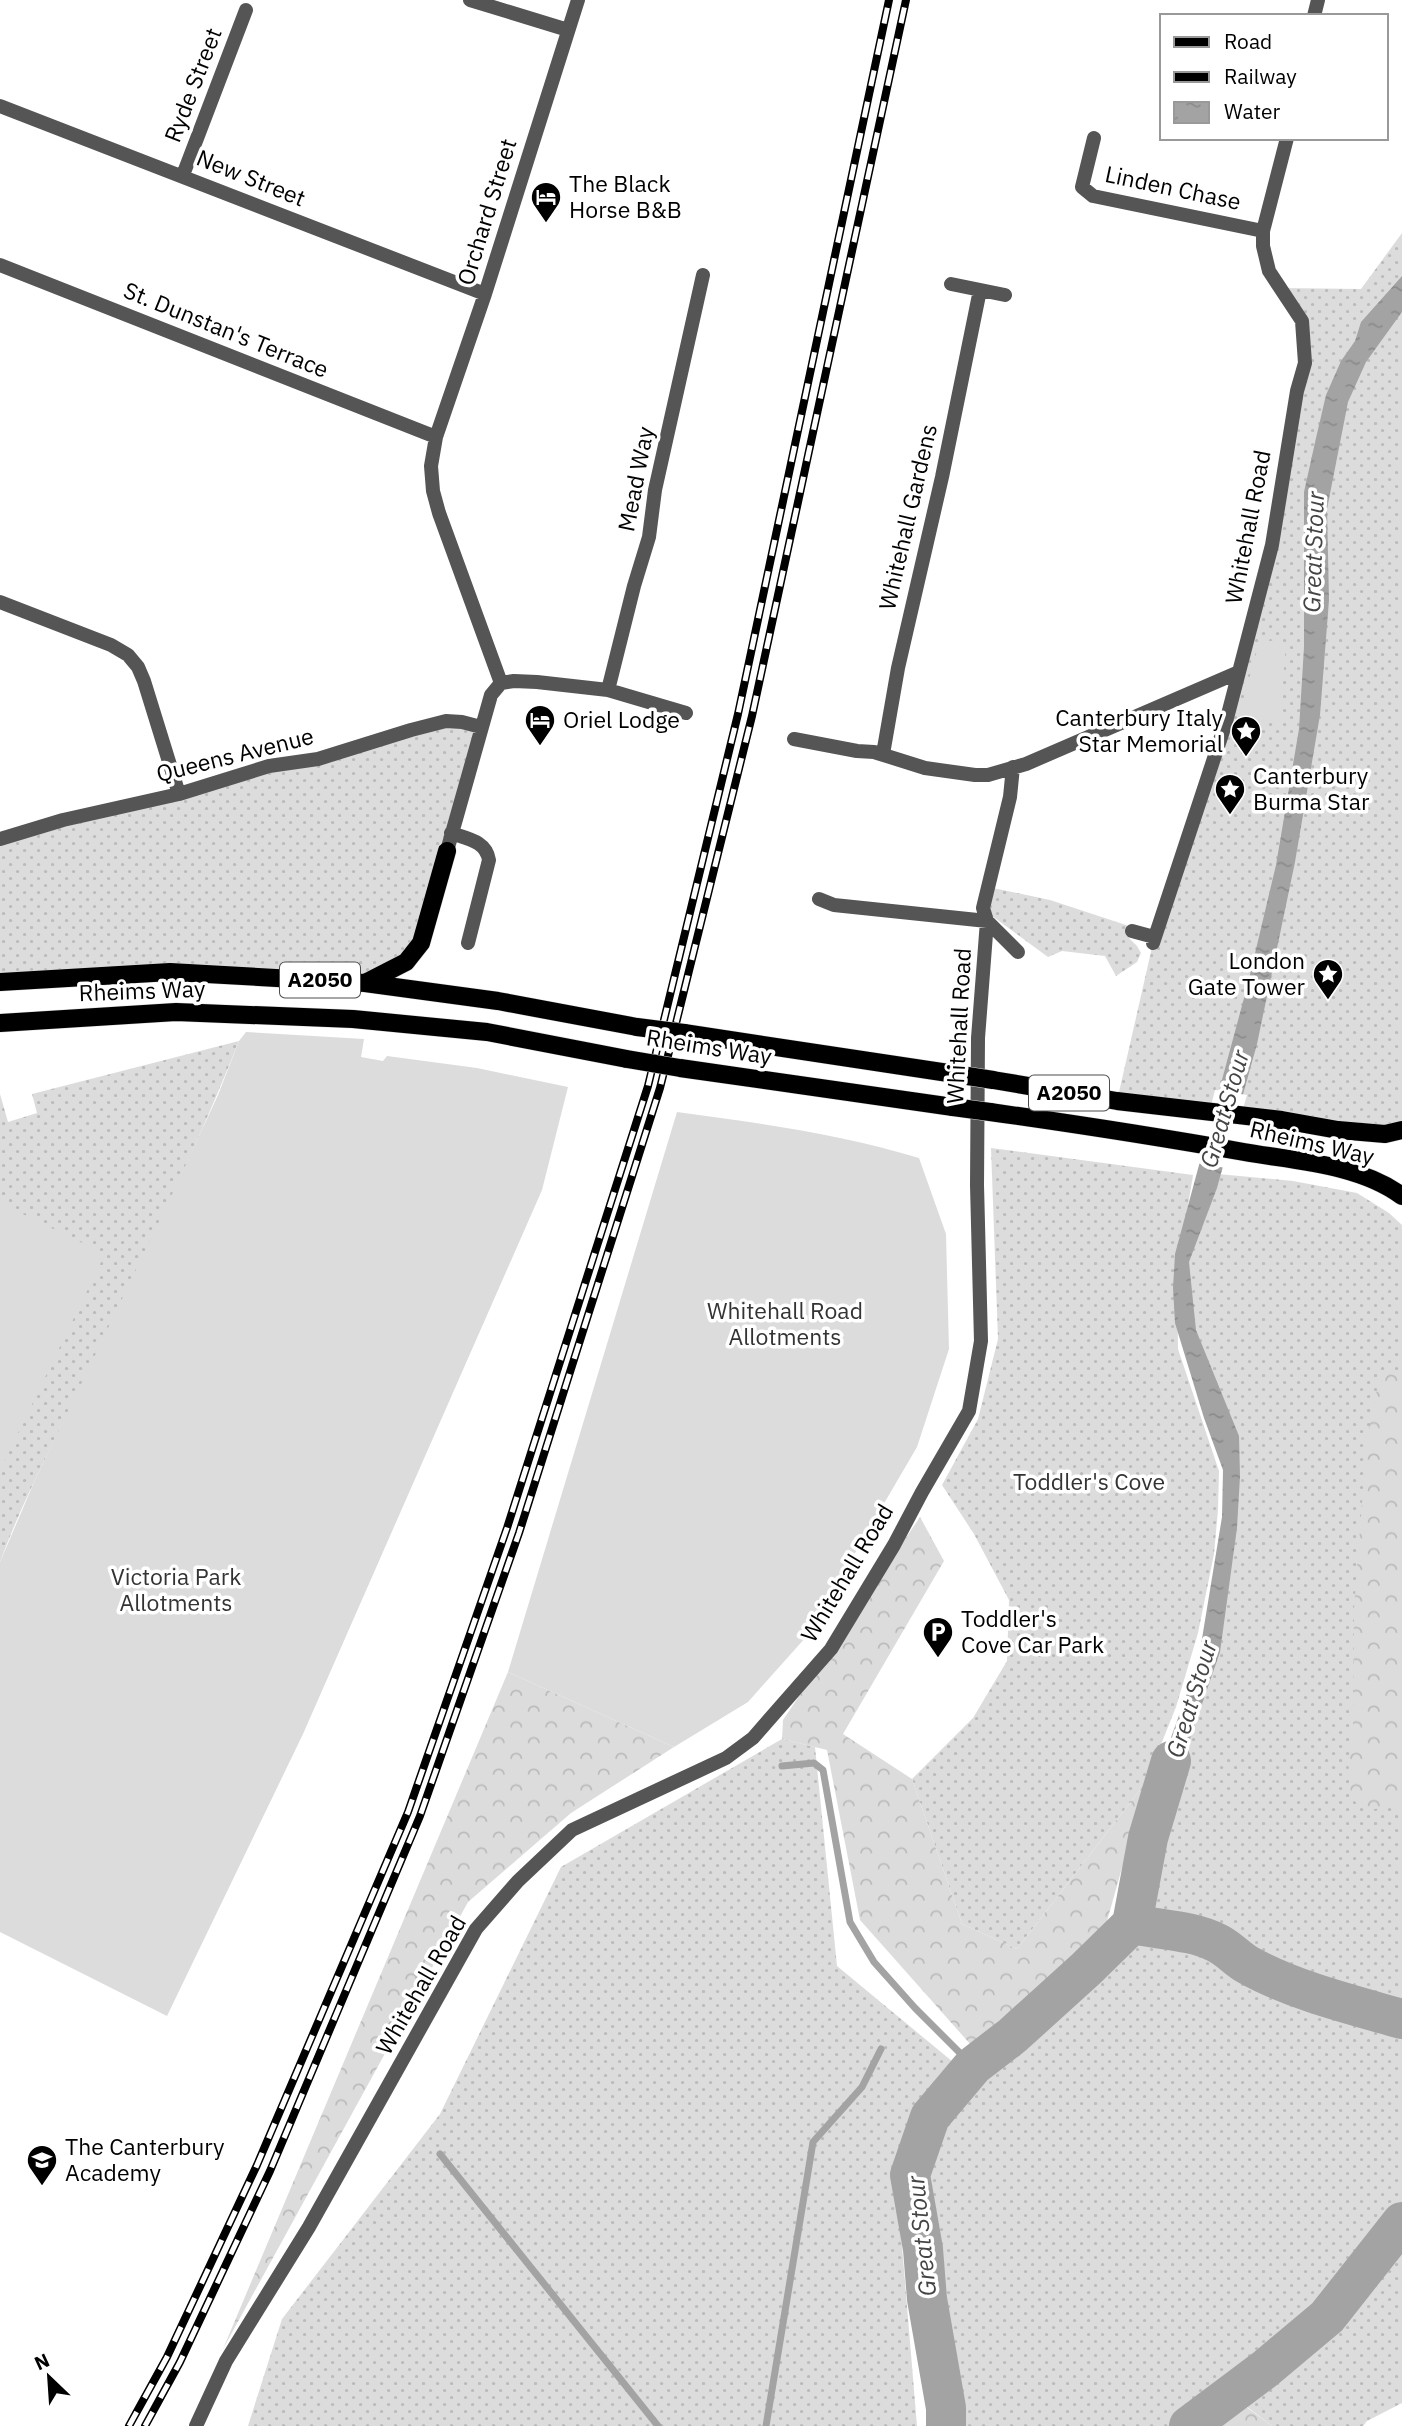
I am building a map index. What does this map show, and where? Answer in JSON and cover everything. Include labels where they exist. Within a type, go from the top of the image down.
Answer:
[{"type":"main road","points":[[365,983],[405,962],[421,943],[447,851]]},
{"type":"main road","name":"Rheims Way","points":[[0,982],[170,972],[365,983],[498,1001],[637,1027],[1117,1101],[1145,1102],[1338,1130],[1385,1134],[1402,1130]]},
{"type":"main road","name":"Rheims Way","points":[[0,1023],[176,1012],[353,1019],[487,1032],[680,1068],[1139,1133],[1276,1157],[1338,1169],[1371,1179],[1402,1196]]},
{"type":"street","points":[[470,0],[568,30]]},
{"type":"street","name":"Orchard Street","points":[[436,437],[485,294],[578,0]]},
{"type":"street","name":"Ryde Street","points":[[183,175],[246,10]]},
{"type":"street","name":"New Street","points":[[0,106],[485,294]]},
{"type":"street","name":"Linden Chase","points":[[1094,138],[1082,187],[1093,197],[1263,231]]},
{"type":"street","points":[[1263,231],[1286,140]]},
{"type":"street","name":"Whitehall Road","points":[[1132,931],[1154,940],[1226,722],[1272,545],[1304,363],[1302,321],[1269,271],[1263,246],[1263,231]]},
{"type":"street","name":"St. Dunstan's Terrace","points":[[0,265],[436,437]]},
{"type":"street","name":"Mead Way","points":[[608,690],[649,537],[655,490],[703,275]]},
{"type":"street","points":[[951,284],[1005,295]]},
{"type":"street","name":"Whitehall Gardens","points":[[883,754],[898,668],[942,477],[980,290]]},
{"type":"street","points":[[436,437],[431,467],[433,491],[501,683]]},
{"type":"street","points":[[0,602],[111,645],[128,655],[138,667],[144,681],[178,794]]},
{"type":"street","points":[[794,739],[883,754],[925,768],[988,775],[1026,764],[1239,672]]},
{"type":"street","points":[[447,851],[491,695],[501,683],[537,682],[608,690],[686,713]]},
{"type":"street","name":"Queens Avenue","points":[[0,839],[64,820],[178,794],[269,766],[318,759],[446,721],[481,727]]},
{"type":"street","name":"Whitehall Road","points":[[195,2426],[226,2361],[309,2227],[476,1929],[518,1881],[572,1830],[726,1758],[753,1738],[831,1649],[894,1545],[969,1411],[981,1341],[977,1185],[978,1065],[986,922],[983,908],[1007,809],[1013,767]]},
{"type":"street","points":[[452,832],[481,844],[487,851],[489,860],[468,943]]},
{"type":"street","points":[[819,898],[834,905],[986,922],[1018,952]]},
{"type":"green space","points":[[1402,233],[1402,1129],[1117,1101],[1153,943],[1248,659],[1297,391],[1302,321],[1281,288],[1361,289]]},
{"type":"green space","points":[[1260,640],[1286,642],[1280,723],[1239,715]]},
{"type":"green space","points":[[446,721],[481,727],[421,943],[365,983],[235,974],[0,982],[0,839]]},
{"type":"green space","points":[[993,888],[1050,900],[1129,926],[1128,937],[1141,953],[1137,962],[1116,976],[1105,956],[1062,951],[1048,957],[988,913]]},
{"type":"green space","name":"Victoria Park Allotments","points":[[246,1032],[364,1039],[361,1057],[383,1061],[387,1056],[477,1068],[568,1087],[542,1190],[303,1734],[167,2016],[0,1932],[0,1562],[35,1480],[169,1201],[218,1095],[239,1041]]},
{"type":"green space","points":[[239,1041],[163,1216],[28,1496],[0,1562],[0,1094],[8,1122],[37,1113],[32,1094]]},
{"type":"green space","name":"Whitehall Road Allotments","points":[[677,1112],[829,1136],[919,1158],[946,1234],[949,1349],[917,1447],[806,1637],[748,1702],[674,1747],[508,1672]]},
{"type":"green space","name":"Toddler's Cove","points":[[991,1148],[1193,1175],[1177,1272],[1178,1349],[1219,1471],[1214,1554],[1198,1633],[1176,1707],[1146,1782],[1017,1949],[962,1924],[912,1779],[973,1718],[1007,1661],[1009,1600],[974,1534],[942,1485],[978,1419],[998,1339]]},
{"type":"green space","points":[[1207,1173],[1293,1181],[1357,1193],[1389,1213],[1402,1225],[1402,2222],[1327,2317],[1265,2369],[1189,2426],[946,2426],[946,2408],[927,2299],[923,2249],[910,2175],[930,2117],[973,2066],[1012,2036],[1132,1924],[1148,1838],[1187,1723],[1216,1615],[1232,1462],[1188,1336],[1180,1267]]},
{"type":"green space","points":[[0,1203],[105,1254],[0,1470]]},
{"type":"green space","points":[[1393,1370],[1402,1370],[1402,1803],[1366,1811],[1352,1799],[1348,1775],[1353,1726],[1354,1609],[1367,1437],[1378,1385]]},
{"type":"green space","points":[[920,1517],[944,1561],[843,1734],[912,1779],[962,1924],[1017,1949],[1146,1782],[1104,1932],[971,2045],[860,1920],[827,1750],[782,1739],[783,1720]]},
{"type":"green space","points":[[508,1672],[674,1747],[571,1813],[468,1902],[223,2349]]},
{"type":"green space","points":[[782,1739],[815,1747],[837,1966],[953,2062],[896,2174],[917,2426],[248,2426],[282,2319],[440,2114],[561,1867]]},
{"type":"green space","points":[[1402,2250],[1402,2403],[1367,2421],[1363,2426],[1272,2426],[1242,2403],[1336,2326]]},
{"type":"green space","points":[[1241,2403],[1272,2426],[1206,2426]]},
{"type":"water","points":[[1402,276],[1402,312],[1366,362],[1348,402],[1327,509],[1329,600],[1320,715],[1295,862],[1257,1044],[1217,1188],[1189,1262],[1196,1330],[1239,1436],[1240,1476],[1237,1528],[1220,1652],[1163,1817],[1144,1812],[1198,1663],[1222,1517],[1223,1470],[1175,1323],[1175,1254],[1247,987],[1276,865],[1299,729],[1304,647],[1304,492],[1316,438],[1326,395],[1341,361],[1355,341],[1361,322]]},
{"type":"pier","points":[[1215,1090],[1247,1095],[1226,1168],[1196,1163]]},
{"type":"waterway","name":"Great Stour","points":[[946,2426],[946,2408],[927,2299],[923,2249],[910,2175],[930,2117],[973,2066],[1012,2036],[1132,1924],[1148,1838],[1171,1761]]},
{"type":"waterway","points":[[782,1766],[814,1763],[823,1770],[850,1922],[874,1962],[973,2066]]},
{"type":"waterway","name":"Great Stour","points":[[1132,1924],[1207,1939],[1221,1945],[1248,1965],[1284,1982],[1402,2019]]},
{"type":"waterway","points":[[766,2426],[813,2142],[862,2087],[881,2049]]},
{"type":"waterway","points":[[440,2154],[658,2426]]},
{"type":"waterway","name":"Great Stour","points":[[1189,2426],[1265,2369],[1327,2317],[1402,2222]]},
{"type":"railway","points":[[129,2426],[167,2357],[257,2165],[408,1812],[507,1528],[648,1086],[738,714],[889,0]]},
{"type":"railway","points":[[145,2426],[180,2362],[270,2171],[420,1816],[519,1533],[660,1088],[752,716],[906,0]]},
{"type":"place","name":"The Black Horse B&B","points":[[546,224]]},
{"type":"place","name":"Oriel Lodge","points":[[540,747]]},
{"type":"place","name":"Canterbury Italy Star Memorial","points":[[1246,758]]},
{"type":"place","name":"Canterbury Burma Star","points":[[1230,816]]},
{"type":"place","name":"London Gate Tower","points":[[1328,1001]]},
{"type":"place","name":"Toddler's Cove Car Park","points":[[938,1659]]},
{"type":"place","name":"The Canterbury Academy","points":[[42,2187]]}]
